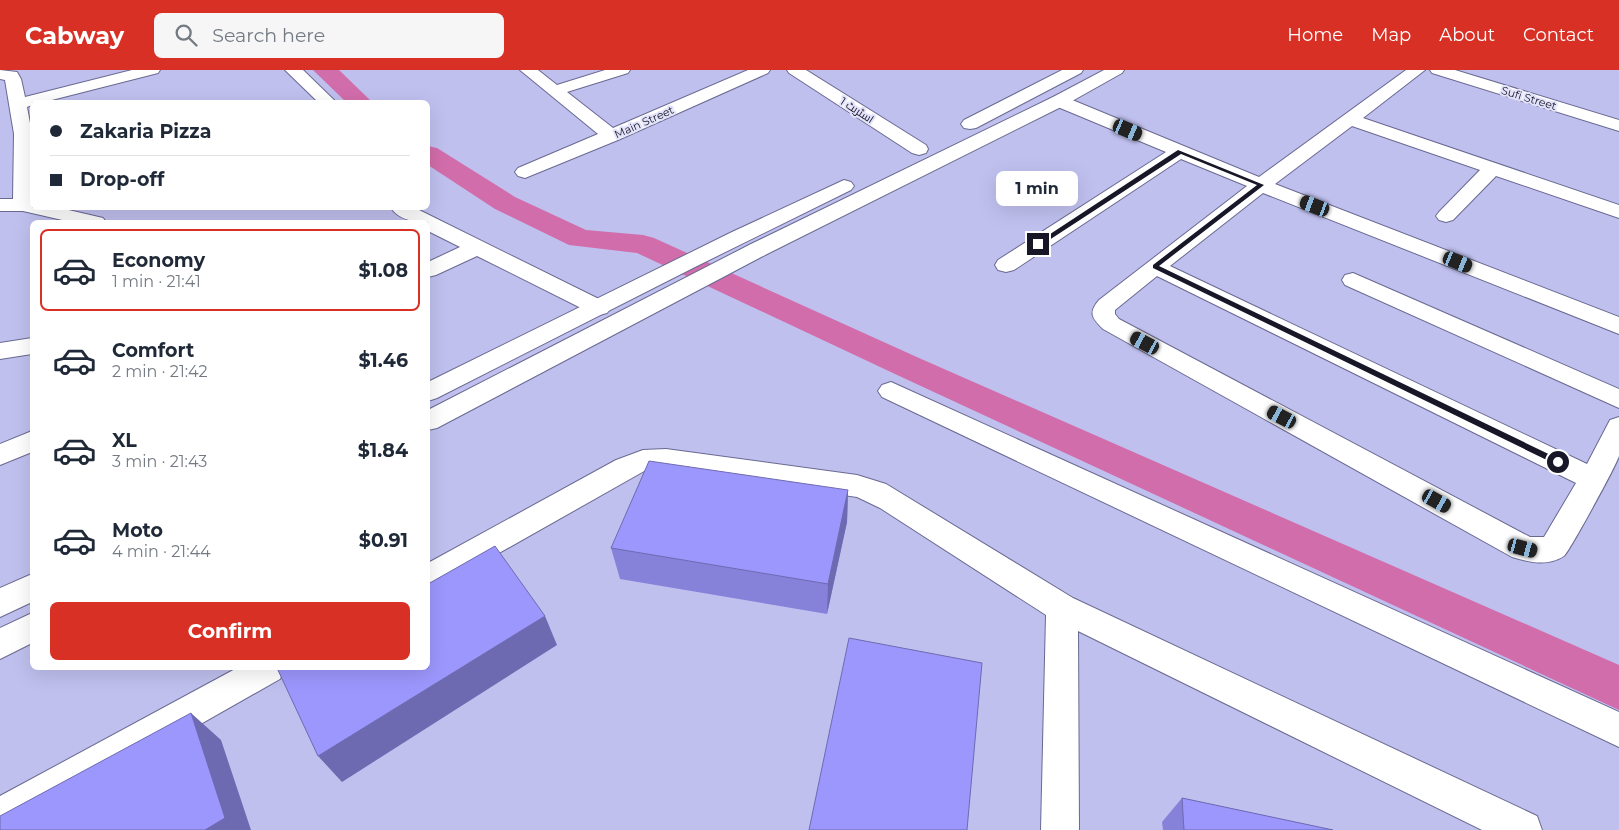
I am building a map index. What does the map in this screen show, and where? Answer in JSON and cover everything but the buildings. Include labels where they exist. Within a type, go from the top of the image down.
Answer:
[{"type":"street","points":[[11,102],[152,70]]},
{"type":"street","points":[[293,70],[325,100]]},
{"type":"street","points":[[528,70],[612,136]]},
{"type":"street","points":[[554,91],[622,70]]},
{"type":"street","name":"Main Street","points":[[525,172],[762,70]]},
{"type":"street","name":"اسٹریٹ 1","points":[[795,70],[919,149]]},
{"type":"street","points":[[954,132],[1075,70]]},
{"type":"street","points":[[430,391],[599,308],[637,301],[759,249],[1059,101],[1116,70]]},
{"type":"street","points":[[1417,70],[1261,185],[1155,267],[1103,310],[1103,316],[1111,324],[1523,548],[1547,552],[1555,546],[1593,479],[1619,427]]},
{"type":"street","name":"Sufi Street","points":[[1438,70],[1619,126]]},
{"type":"street","points":[[0,74],[11,76],[13,79],[11,102],[23,134],[28,204],[0,205]]},
{"type":"street","points":[[1014,101],[1039,111]]},
{"type":"street","points":[[1059,101],[1261,185],[1619,326]]},
{"type":"street","points":[[1349,119],[1619,212]]},
{"type":"street","points":[[902,158],[936,141]]},
{"type":"street","points":[[1006,265],[1180,151]]},
{"type":"street","points":[[1446,216],[1493,168]]},
{"type":"street","points":[[430,420],[637,301],[739,236],[858,179]]},
{"type":"street","points":[[51,210],[88,220]]},
{"type":"street","points":[[404,210],[422,220]]},
{"type":"street","points":[[430,225],[599,308]]},
{"type":"street","points":[[430,269],[476,248]]},
{"type":"street","points":[[1155,267],[1593,479]]},
{"type":"street","points":[[1353,280],[1619,399]]},
{"type":"street","points":[[0,351],[30,346]]},
{"type":"street","points":[[891,391],[1619,730]]},
{"type":"street","points":[[0,455],[30,443]]},
{"type":"street","points":[[430,577],[626,467],[643,460],[666,459],[857,486],[876,492],[1062,608],[1523,830]]},
{"type":"street","points":[[0,603],[30,588]]},
{"type":"street","points":[[1060,830],[1062,608]]},
{"type":"street","points":[[0,644],[30,628]]},
{"type":"street","points":[[0,817],[264,670]]},
{"type":"waterway","points":[[325,70],[358,100]]},
{"type":"waterway","points":[[430,155],[505,203],[580,239],[643,244],[907,366],[1619,688]]},
{"type":"route","points":[[1038,244],[1180,151],[1261,185],[1155,267],[1558,462]]}]
